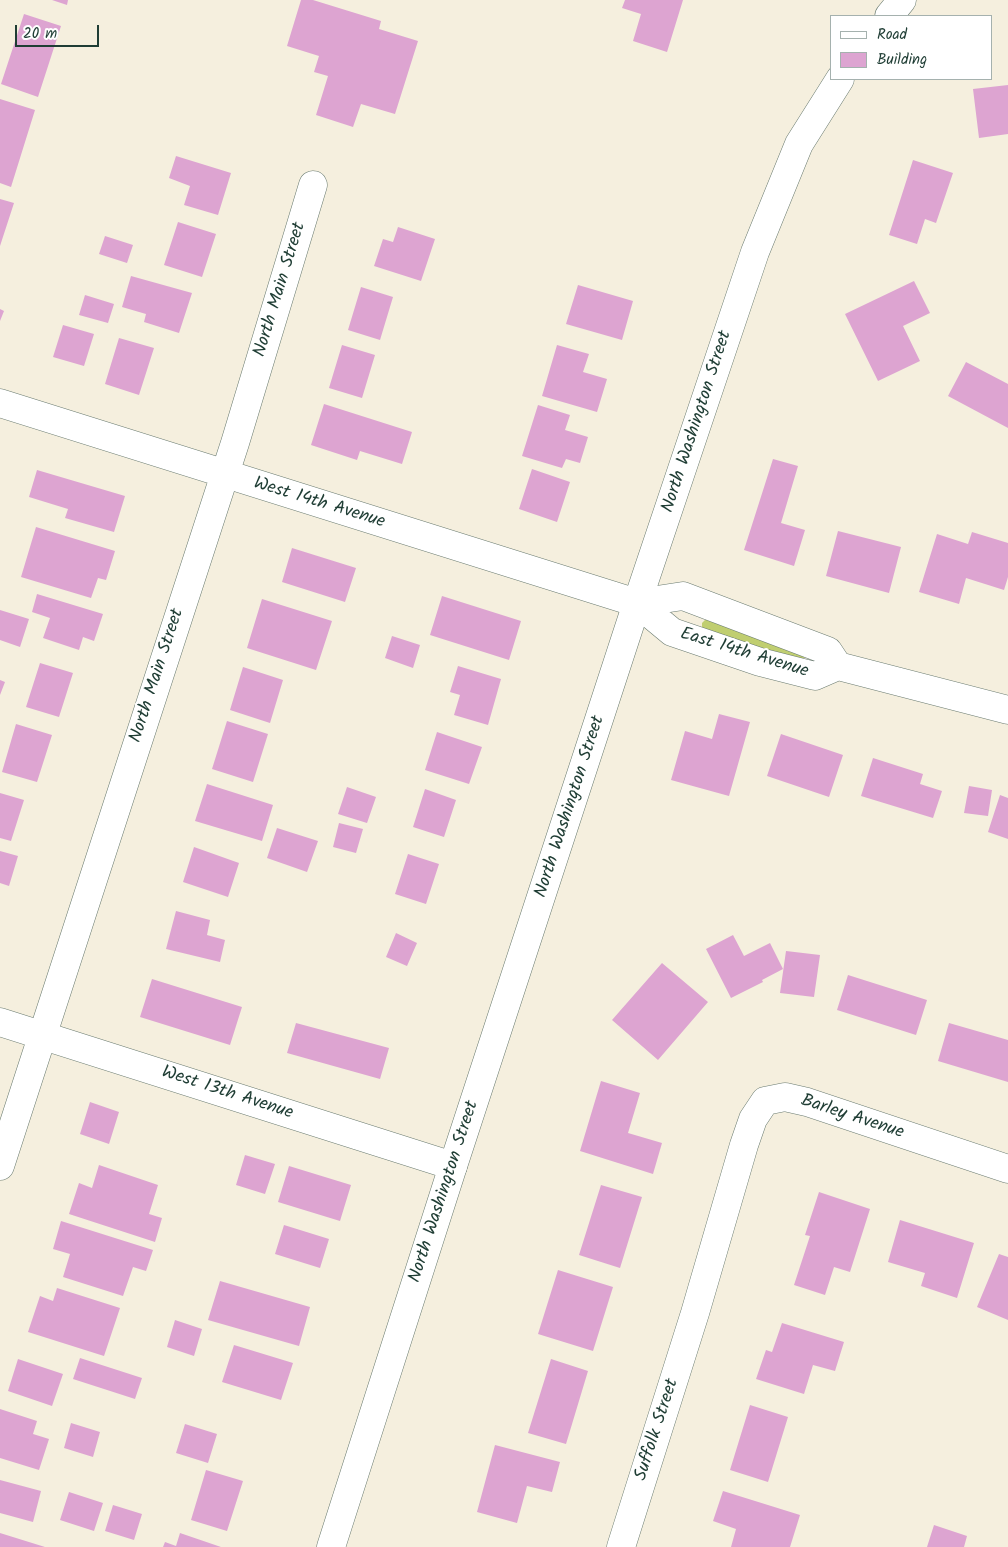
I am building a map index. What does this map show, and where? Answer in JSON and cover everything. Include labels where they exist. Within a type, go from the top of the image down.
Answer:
[{"type":"street","points":[[890,15],[902,0]]},
{"type":"street","name":"North Washington Street","points":[[331,1547],[637,603],[755,252],[799,144],[839,80]]},
{"type":"street","name":"North Main Street","points":[[0,1166],[224,474],[313,185]]},
{"type":"street","name":"West 14th Avenue","points":[[0,403],[637,603]]},
{"type":"street","name":"East 14th Avenue","points":[[683,596],[828,651],[838,666],[815,676],[760,662],[672,632],[637,603],[683,596]]},
{"type":"street","points":[[838,666],[1008,710]]},
{"type":"street","name":"West 13th Avenue","points":[[0,1022],[453,1166]]},
{"type":"street","name":"Barley Avenue","points":[[695,1313],[744,1145],[753,1119],[765,1101],[785,1097],[808,1102],[1008,1169]]},
{"type":"street","name":"Suffolk Street","points":[[621,1547],[695,1313]]},
{"type":"green space","points":[[710,618],[805,657],[800,662],[702,631],[702,623]]},
{"type":"building","points":[[52,0],[68,0],[67,5]]},
{"type":"building","points":[[301,0],[313,0],[381,21],[379,29],[418,41],[395,114],[361,104],[353,127],[316,115],[328,76],[314,72],[319,56],[287,46]]},
{"type":"building","points":[[625,0],[683,0],[667,52],[633,41],[641,14],[622,8]]},
{"type":"building","points":[[24,14],[61,26],[38,97],[1,84]]},
{"type":"building","points":[[1008,85],[1008,134],[979,138],[973,89]]},
{"type":"building","points":[[0,99],[35,110],[11,187],[0,183]]},
{"type":"building","points":[[176,156],[231,173],[218,215],[184,205],[190,186],[169,178]]},
{"type":"building","points":[[913,160],[953,173],[936,223],[925,219],[917,244],[889,235]]},
{"type":"building","points":[[0,199],[14,203],[0,246]]},
{"type":"building","points":[[178,222],[216,234],[202,277],[164,265]]},
{"type":"building","points":[[398,227],[435,239],[421,281],[374,266],[383,239],[393,242]]},
{"type":"building","points":[[105,236],[133,245],[127,263],[99,254]]},
{"type":"building","points":[[131,276],[192,293],[179,333],[144,322],[146,314],[122,307]]},
{"type":"building","points":[[914,281],[930,313],[903,326],[920,361],[878,381],[845,314]]},
{"type":"building","points":[[578,285],[633,301],[622,340],[566,324]]},
{"type":"building","points":[[361,287],[393,297],[380,340],[348,330]]},
{"type":"building","points":[[85,295],[114,304],[108,323],[79,315]]},
{"type":"building","points":[[0,309],[4,311],[0,321]]},
{"type":"building","points":[[63,325],[94,334],[84,366],[53,357]]},
{"type":"building","points":[[119,338],[154,348],[139,395],[105,384]]},
{"type":"building","points":[[342,345],[375,355],[362,398],[329,388]]},
{"type":"building","points":[[557,345],[589,354],[583,372],[607,379],[597,412],[542,396]]},
{"type":"building","points":[[966,362],[1008,384],[1008,428],[948,396]]},
{"type":"building","points":[[324,404],[412,432],[402,464],[360,451],[357,460],[311,445]]},
{"type":"building","points":[[538,405],[570,415],[565,430],[588,437],[580,463],[566,459],[562,468],[522,456]]},
{"type":"building","points":[[773,459],[798,466],[781,523],[805,530],[794,566],[744,550]]},
{"type":"building","points":[[532,469],[570,482],[557,522],[519,509]]},
{"type":"building","points":[[37,470],[125,496],[114,532],[65,518],[68,509],[29,497]]},
{"type":"building","points":[[36,527],[115,551],[106,580],[98,578],[91,598],[21,577]]},
{"type":"building","points":[[838,531],[901,547],[889,593],[826,576]]},
{"type":"building","points":[[972,532],[1008,543],[1008,577],[1004,590],[966,578],[959,604],[919,592],[937,534],[968,544]]},
{"type":"building","points":[[292,548],[356,568],[345,602],[282,582]]},
{"type":"building","points":[[37,594],[103,614],[94,641],[83,637],[79,650],[43,638],[50,618],[32,612]]},
{"type":"building","points":[[442,596],[521,621],[509,660],[430,635]]},
{"type":"building","points":[[262,599],[332,621],[316,670],[247,648]]},
{"type":"building","points":[[0,610],[29,619],[20,647],[0,640]]},
{"type":"building","points":[[392,636],[420,645],[413,668],[385,658]]},
{"type":"building","points":[[40,663],[73,673],[59,717],[26,707]]},
{"type":"building","points":[[458,666],[501,679],[488,725],[454,715],[460,695],[450,692]]},
{"type":"building","points":[[243,667],[283,680],[270,723],[230,710]]},
{"type":"building","points":[[0,680],[5,682],[0,695]]},
{"type":"building","points":[[719,714],[750,722],[729,796],[671,780],[685,731],[712,739]]},
{"type":"building","points":[[227,721],[268,734],[253,782],[212,769]]},
{"type":"building","points":[[16,724],[52,735],[37,782],[2,772]]},
{"type":"building","points":[[437,732],[482,747],[469,784],[425,770]]},
{"type":"building","points":[[781,734],[843,755],[829,797],[767,776]]},
{"type":"building","points":[[873,758],[923,774],[920,784],[942,791],[933,818],[861,796]]},
{"type":"building","points":[[207,784],[273,805],[262,841],[195,821]]},
{"type":"building","points":[[969,786],[992,790],[988,816],[964,813]]},
{"type":"building","points":[[347,787],[376,797],[367,823],[338,814]]},
{"type":"building","points":[[425,789],[456,800],[444,837],[413,827]]},
{"type":"building","points":[[0,793],[24,800],[11,841],[0,838]]},
{"type":"building","points":[[1000,795],[1008,798],[1008,839],[988,832]]},
{"type":"building","points":[[339,823],[363,829],[356,853],[333,847]]},
{"type":"building","points":[[277,828],[318,841],[307,872],[267,858]]},
{"type":"building","points":[[194,847],[239,863],[228,897],[183,882]]},
{"type":"building","points":[[0,851],[18,856],[9,886],[0,883]]},
{"type":"building","points":[[408,854],[439,864],[426,904],[395,894]]},
{"type":"building","points":[[176,911],[210,920],[207,935],[225,940],[220,962],[166,949]]},
{"type":"building","points":[[396,933],[417,943],[407,966],[386,957]]},
{"type":"building","points":[[733,935],[744,956],[770,943],[783,969],[762,980],[763,982],[731,998],[706,949]]},
{"type":"building","points":[[786,951],[820,955],[814,997],[780,993]]},
{"type":"building","points":[[662,963],[708,1002],[658,1060],[612,1020]]},
{"type":"building","points":[[848,975],[927,1000],[916,1035],[837,1010]]},
{"type":"building","points":[[152,979],[242,1007],[230,1045],[140,1017]]},
{"type":"building","points":[[296,1023],[389,1048],[380,1079],[287,1053]]},
{"type":"building","points":[[949,1023],[1008,1040],[1008,1082],[938,1061]]},
{"type":"building","points":[[601,1081],[640,1093],[628,1133],[662,1143],[653,1174],[580,1151]]},
{"type":"building","points":[[90,1102],[119,1112],[109,1144],[80,1134]]},
{"type":"building","points":[[245,1155],[275,1164],[265,1194],[236,1185]]},
{"type":"building","points":[[99,1165],[158,1185],[149,1214],[162,1218],[155,1242],[69,1214],[79,1183],[92,1188]]},
{"type":"building","points":[[289,1166],[351,1185],[340,1221],[278,1202]]},
{"type":"building","points":[[601,1185],[642,1197],[620,1268],[579,1255]]},
{"type":"building","points":[[819,1192],[870,1209],[850,1272],[834,1267],[825,1295],[794,1285],[810,1236],[805,1235]]},
{"type":"building","points":[[900,1220],[974,1243],[957,1298],[921,1286],[925,1273],[888,1262]]},
{"type":"building","points":[[61,1221],[153,1250],[146,1271],[133,1267],[123,1296],[63,1277],[70,1254],[53,1249]]},
{"type":"building","points":[[284,1225],[329,1239],[320,1268],[275,1254]]},
{"type":"building","points":[[999,1254],[1008,1257],[1008,1320],[977,1307]]},
{"type":"building","points":[[558,1270],[613,1287],[593,1351],[538,1334]]},
{"type":"building","points":[[220,1281],[310,1307],[299,1346],[208,1320]]},
{"type":"building","points":[[57,1288],[120,1308],[104,1356],[28,1332],[40,1296],[53,1301]]},
{"type":"building","points":[[175,1320],[202,1329],[194,1356],[167,1347]]},
{"type":"building","points":[[782,1323],[844,1342],[835,1371],[813,1365],[804,1394],[756,1379],[766,1350],[772,1352]]},
{"type":"building","points":[[234,1345],[293,1363],[281,1400],[222,1382]]},
{"type":"building","points":[[80,1358],[142,1378],[135,1399],[73,1379]]},
{"type":"building","points":[[18,1359],[63,1374],[52,1406],[8,1391]]},
{"type":"building","points":[[551,1359],[588,1371],[566,1444],[528,1433]]},
{"type":"building","points":[[750,1405],[788,1417],[768,1482],[730,1470]]},
{"type":"building","points":[[0,1409],[37,1421],[33,1434],[49,1439],[39,1470],[0,1458]]},
{"type":"building","points":[[71,1423],[100,1432],[93,1457],[64,1448]]},
{"type":"building","points":[[185,1424],[217,1434],[208,1463],[176,1453]]},
{"type":"building","points":[[495,1445],[560,1462],[552,1492],[527,1486],[517,1523],[477,1512]]},
{"type":"building","points":[[206,1470],[243,1481],[227,1531],[191,1520]]},
{"type":"building","points":[[0,1480],[41,1491],[33,1522],[0,1513]]},
{"type":"building","points":[[723,1491],[800,1515],[790,1547],[731,1547],[736,1529],[713,1521]]},
{"type":"building","points":[[69,1492],[103,1503],[94,1531],[60,1520]]},
{"type":"building","points":[[113,1505],[142,1514],[134,1540],[105,1531]]},
{"type":"building","points":[[934,1525],[967,1536],[964,1547],[927,1547]]},
{"type":"building","points":[[0,1533],[45,1547],[0,1547]]},
{"type":"building","points":[[180,1533],[221,1547],[163,1547],[165,1542],[176,1546]]}]
